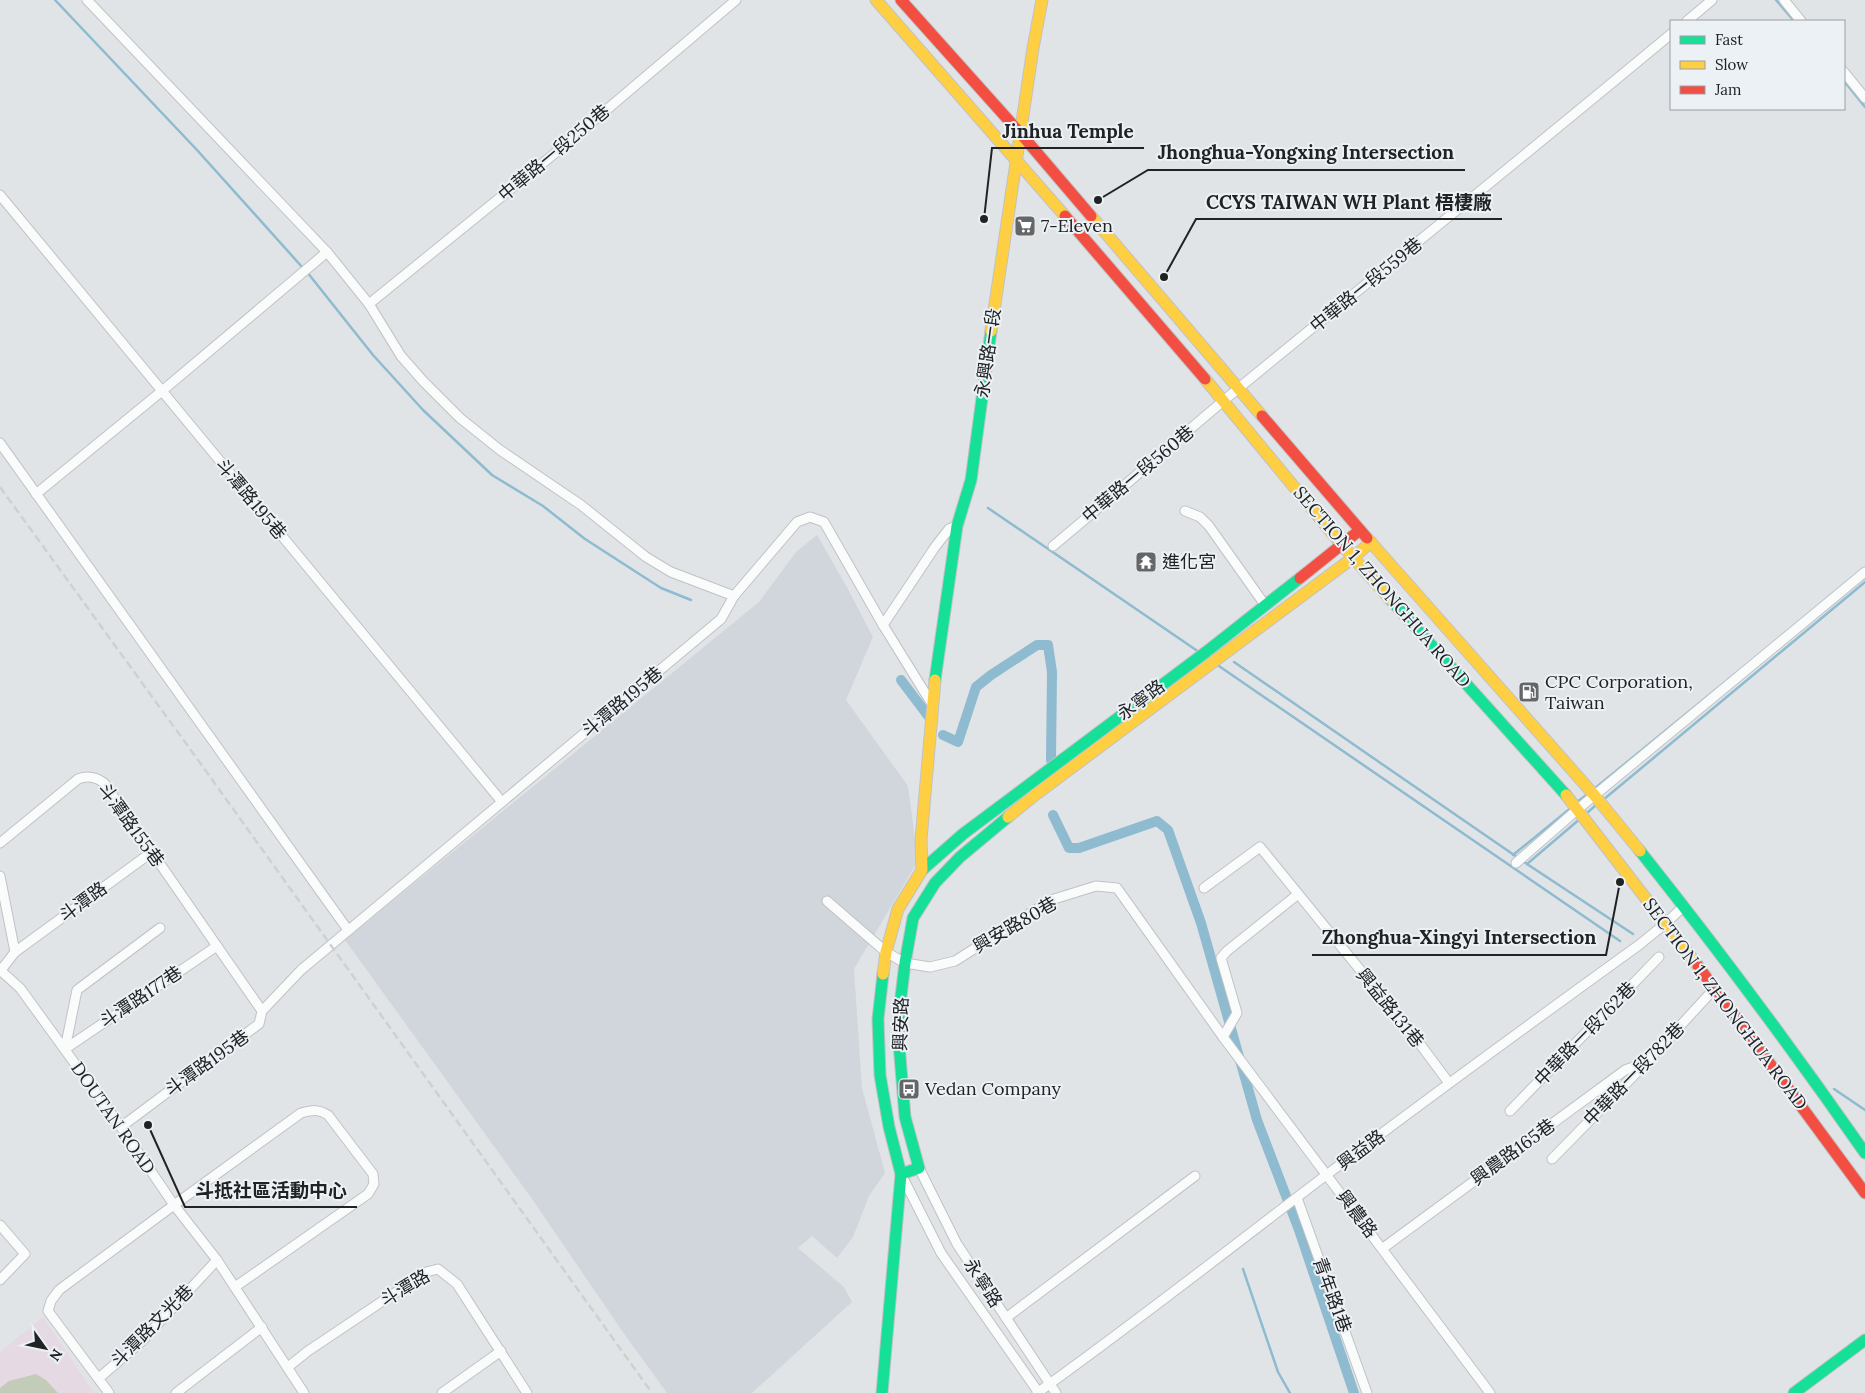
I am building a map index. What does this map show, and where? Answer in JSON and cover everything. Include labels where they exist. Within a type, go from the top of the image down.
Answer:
[{"type":"main road","name":"SECTION 1, ZHONGHUA ROAD","points":[[876,0],[1017,160],[1223,401],[1342,544],[1578,809],[1715,988],[1865,1193]]},
{"type":"main road","name":"SECTION 1, ZHONGHUA ROAD","points":[[901,0],[1021,134],[1360,530],[1595,796],[1684,906],[1824,1094],[1865,1153]]},
{"type":"main road","name":"永興路一段","points":[[932,704],[957,526],[971,480],[1033,48],[1042,0]]},
{"type":"main road","name":"永寧路","points":[[922,870],[963,834],[1026,785],[1265,606],[1360,530]]},
{"type":"main road","name":"永寧路","points":[[935,883],[960,857],[1035,794],[1354,557],[1371,542]]},
{"type":"main road","points":[[932,704],[921,840],[922,870],[935,883]]},
{"type":"main road","name":"興安路","points":[[882,1393],[901,1174],[889,1127],[880,1075],[878,1019],[886,952],[898,909],[922,870]]},
{"type":"main road","name":"興安路","points":[[920,1168],[905,1117],[899,1012],[913,918],[935,883]]},
{"type":"main road","points":[[901,1174],[920,1168]]},
{"type":"main road","points":[[1794,1393],[1865,1340]]},
{"type":"street","points":[[87,0],[327,252],[369,304],[401,356],[460,418],[500,450],[581,505],[654,562],[671,572],[734,596]]},
{"type":"street","name":"中華路一段250巷","points":[[369,304],[565,145],[736,0]]},
{"type":"street","points":[[1688,20],[1712,0]]},
{"type":"street","points":[[1784,0],[1800,20]]},
{"type":"street","name":"中華路一段559巷","points":[[1223,401],[1476,196],[1670,35]]},
{"type":"street","points":[[1845,73],[1865,98]]},
{"type":"street","name":"斗潭路195巷","points":[[0,195],[502,802]]},
{"type":"street","points":[[36,494],[162,392],[327,252]]},
{"type":"street","name":"中華路一段560巷","points":[[1052,546],[1100,508],[1223,401]]},
{"type":"street","points":[[0,443],[348,930]]},
{"type":"street","points":[[1185,511],[1200,517],[1209,526],[1265,606]]},
{"type":"street","name":"斗潭路195巷","points":[[120,1126],[259,1024],[262,1010],[300,970],[721,619],[734,596],[797,522],[810,517],[824,522],[883,625]]},
{"type":"street","points":[[932,704],[883,625],[935,547],[949,529],[957,526]]},
{"type":"street","points":[[1516,863],[1578,809],[1865,572]]},
{"type":"street","name":"斗潭路155巷","points":[[0,843],[78,779],[90,776],[98,778],[104,783],[262,1010]]},
{"type":"street","name":"興益路131巷","points":[[1204,888],[1260,848],[1414,1036],[1449,1083]]},
{"type":"street","name":"斗潭路","points":[[0,970],[15,952],[152,852]]},
{"type":"street","points":[[0,876],[15,952]]},
{"type":"street","name":"興安路80巷","points":[[826,901],[886,952],[905,963],[930,967],[955,960],[1051,900],[1096,886],[1117,888],[1223,1037]]},
{"type":"street","points":[[1223,1037],[1238,1013],[1221,958],[1227,951],[1297,895]]},
{"type":"street","name":"興益路","points":[[1038,1393],[1221,1258],[1449,1083],[1639,945],[1684,906]]},
{"type":"street","points":[[65,1049],[77,990],[160,928]]},
{"type":"street","name":"斗潭路177巷","points":[[65,1049],[217,946]]},
{"type":"street","name":"中華路一段762巷","points":[[1510,1111],[1659,957]]},
{"type":"street","name":"DOUTAN ROAD","points":[[0,970],[20,988],[120,1126],[174,1205],[217,1260],[304,1393]]},
{"type":"street","name":"中華路一段782巷","points":[[1552,1159],[1647,1062],[1715,988]]},
{"type":"street","name":"興農路","points":[[1223,1037],[1490,1393]]},
{"type":"street","name":"興農路165巷","points":[[1383,1248],[1625,1070],[1647,1062]]},
{"type":"street","points":[[98,1378],[48,1311],[51,1301],[59,1290],[301,1114],[315,1109],[328,1115],[373,1174],[374,1184],[368,1194],[235,1288]]},
{"type":"street","name":"永寧路","points":[[920,1168],[957,1244],[1056,1393]]},
{"type":"street","name":"永寧路","points":[[901,1174],[941,1253],[1038,1393]]},
{"type":"street","points":[[1006,1318],[1195,1176]]},
{"type":"street","name":"青年路1巷","points":[[1297,1198],[1367,1393]]},
{"type":"street","points":[[0,1225],[25,1254],[0,1280]]},
{"type":"street","name":"斗潭路文光巷","points":[[109,1393],[98,1378],[143,1340],[217,1260]]},
{"type":"street","name":"斗潭路","points":[[288,1368],[308,1351],[426,1272],[438,1269],[457,1284],[500,1351]]},
{"type":"street","points":[[176,1393],[262,1327]]},
{"type":"street","points":[[442,1393],[500,1351],[527,1393]]},
{"type":"shaded area","points":[[817,535],[873,637],[846,700],[908,786],[918,861],[854,969],[862,1088],[885,1173],[869,1196],[853,1237],[837,1258],[812,1236],[798,1248],[844,1287],[852,1302],[752,1393],[667,1393],[532,1199],[345,940],[759,602],[796,552]]},
{"type":"shaded area","points":[[43,1317],[94,1393],[0,1393],[0,1352]]},
{"type":"green space","points":[[36,1374],[46,1380],[58,1393],[0,1393],[0,1388],[9,1381]]},
{"type":"waterway","points":[[55,0],[197,150],[303,268]]},
{"type":"waterway","points":[[1776,0],[1793,20]]},
{"type":"waterway","points":[[1845,82],[1865,107]]},
{"type":"waterway","points":[[307,272],[373,355],[423,410],[492,475],[543,506],[585,539],[661,588],[691,600]]},
{"type":"waterway","points":[[988,508],[1199,652]]},
{"type":"waterway","points":[[1603,800],[1865,582]]},
{"type":"waterway","points":[[943,735],[958,742],[976,687],[1037,645],[1048,645],[1052,672],[1051,760]]},
{"type":"waterway","points":[[1234,662],[1527,864],[1633,934]]},
{"type":"waterway","points":[[1216,664],[1620,941]]},
{"type":"waterway","points":[[1594,789],[1735,674]]},
{"type":"waterway","points":[[901,680],[929,717]]},
{"type":"waterway","points":[[1578,801],[1588,794]]},
{"type":"waterway","points":[[1587,813],[1596,805]]},
{"type":"waterway","points":[[1513,855],[1572,807]]},
{"type":"waterway","points":[[1053,815],[1069,848],[1079,848],[1157,821],[1168,830],[1201,923],[1257,1120],[1299,1230],[1354,1393]]},
{"type":"waterway","points":[[1527,864],[1581,818]]},
{"type":"waterway","points":[[1834,1089],[1865,1110]]},
{"type":"waterway","points":[[1243,1269],[1278,1372],[1290,1393]]},
{"type":"railway","points":[[0,487],[652,1393]]},
{"type":"traffic: fast","points":[[935,680],[957,526],[971,480],[991,331]]},
{"type":"traffic: fast","points":[[922,870],[963,834],[1206,652],[1300,578]]},
{"type":"traffic: fast","points":[[1390,599],[1566,795]]},
{"type":"traffic: fast","points":[[901,1174],[919,1168],[905,1117],[899,1044],[899,1013],[913,918],[935,883],[960,857],[1008,817]]},
{"type":"traffic: fast","points":[[1640,851],[1755,1000],[1865,1153]]},
{"type":"traffic: fast","points":[[882,1393],[901,1174],[889,1127],[880,1075],[878,1019],[883,974]]},
{"type":"traffic: fast","points":[[1794,1393],[1865,1340]]},
{"type":"traffic: slow","points":[[876,0],[1065,216]]},
{"type":"traffic: slow","points":[[991,331],[1033,48],[1042,0]]},
{"type":"traffic: slow","points":[[1091,216],[1262,416]]},
{"type":"traffic: slow","points":[[1205,379],[1342,545],[1390,599]]},
{"type":"traffic: slow","points":[[1367,538],[1595,796],[1640,851]]},
{"type":"traffic: slow","points":[[1008,817],[1354,557],[1371,542]]},
{"type":"traffic: slow","points":[[883,974],[886,952],[898,909],[922,870],[921,840],[935,680]]},
{"type":"traffic: slow","points":[[1566,795],[1698,966]]},
{"type":"traffic: jam","points":[[901,0],[1021,134],[1091,216]]},
{"type":"traffic: jam","points":[[1065,216],[1205,379]]},
{"type":"traffic: jam","points":[[1262,416],[1367,538]]},
{"type":"traffic: jam","points":[[1300,578],[1360,530]]},
{"type":"traffic: jam","points":[[1698,966],[1865,1193]]},
{"type":"place","name":"Jhonghua-Yongxing Intersection","points":[[1098,200]]},
{"type":"place","name":"Jinhua Temple","points":[[984,219]]},
{"type":"place","name":"7-Eleven","points":[[1025,226]]},
{"type":"place","name":"CCYS TAIWAN WH Plant 梧棲廠","points":[[1164,277]]},
{"type":"place","name":"進化宮","points":[[1146,562]]},
{"type":"place","name":"CPC Corporation, Taiwan","points":[[1529,692]]},
{"type":"place","name":"Zhonghua-Xingyi Intersection","points":[[1620,882]]},
{"type":"place","name":"Vedan Company","points":[[909,1089]]},
{"type":"place","name":"斗抵社區活動中心","points":[[148,1125]]}]
